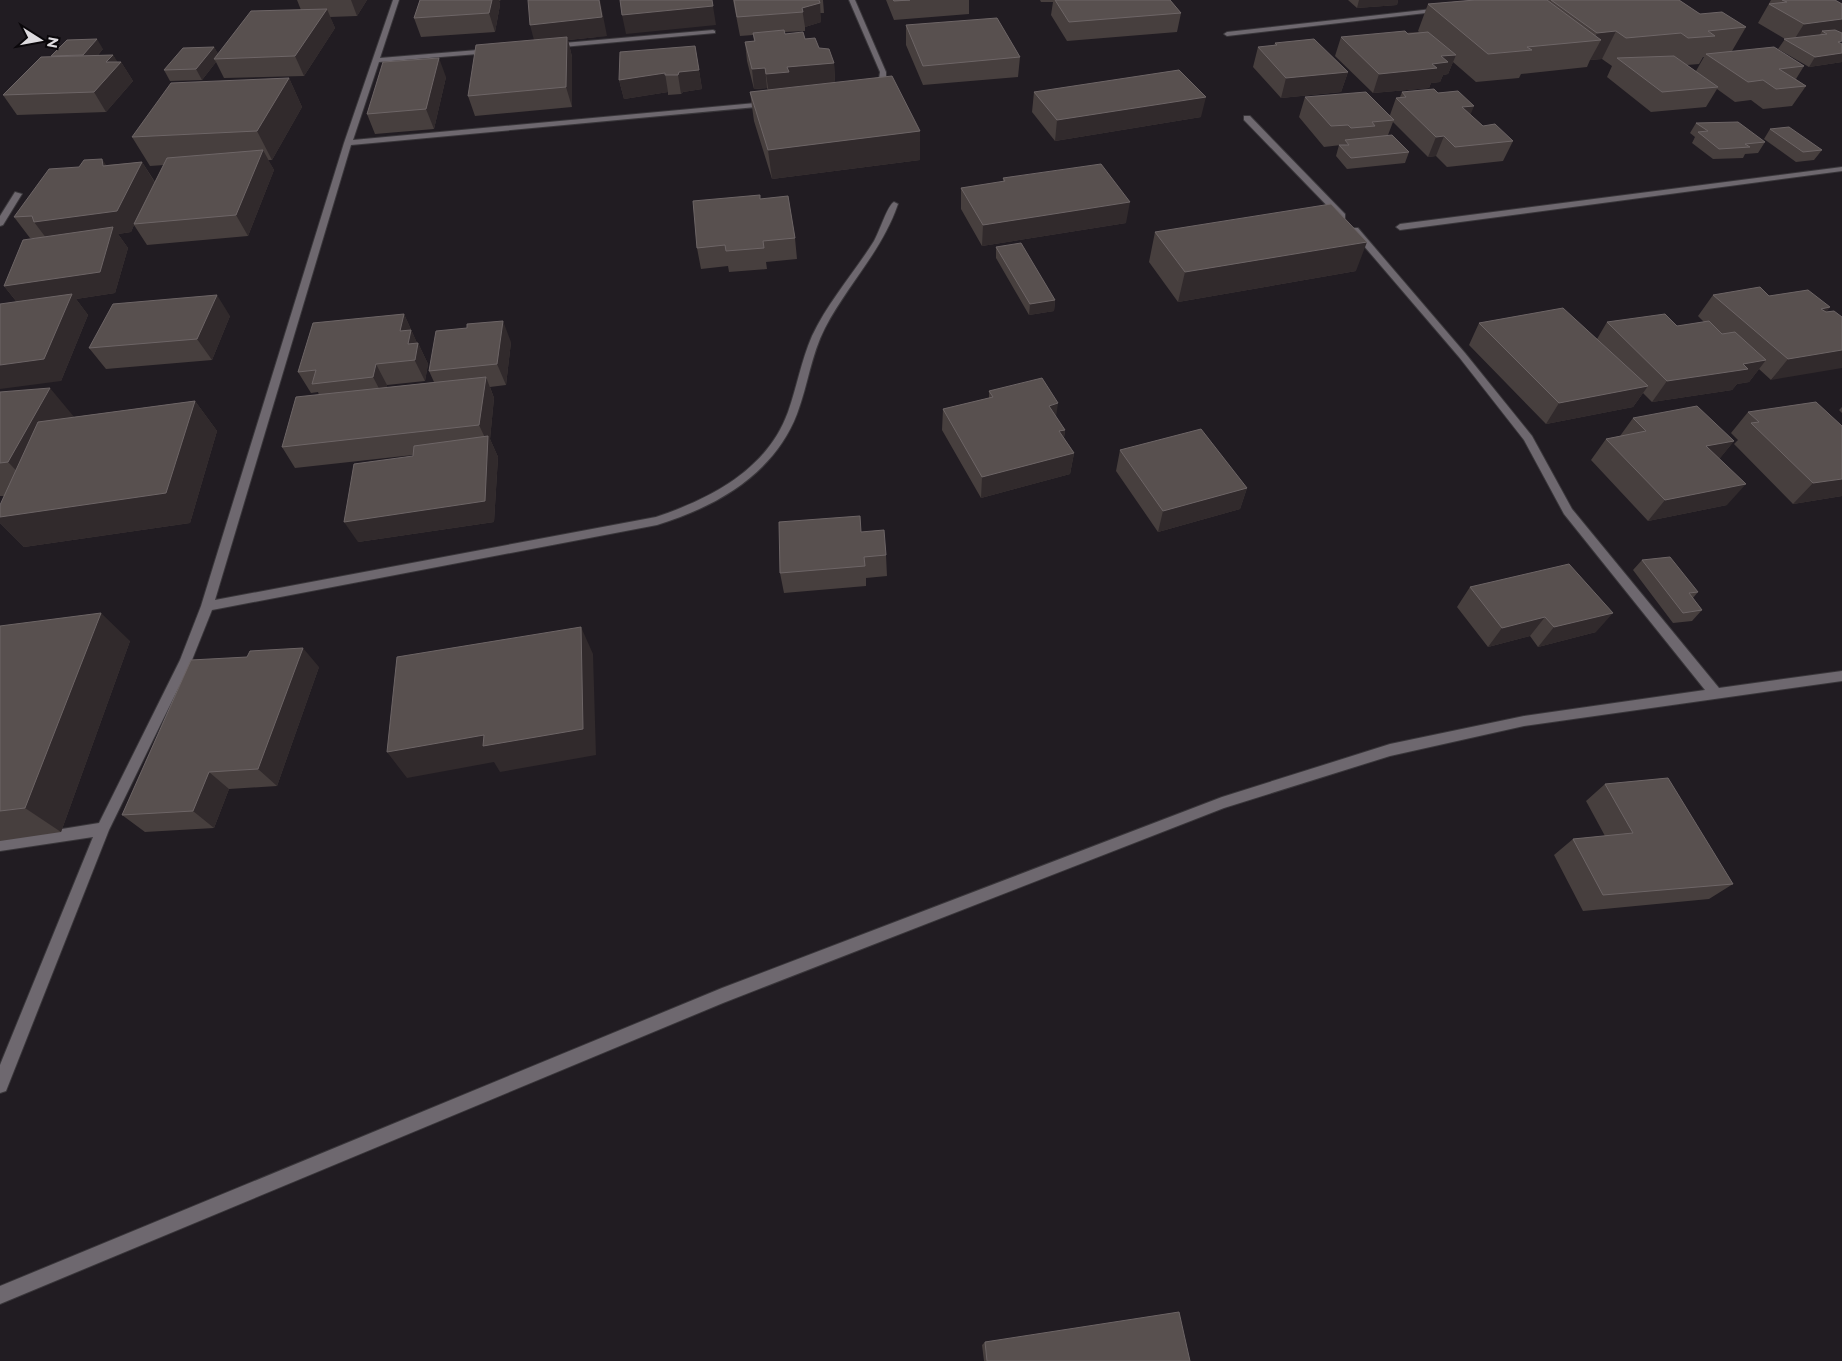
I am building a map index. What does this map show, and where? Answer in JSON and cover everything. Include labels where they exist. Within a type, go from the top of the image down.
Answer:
[{"type":"street","points":[[0,1085],[103,829],[128,774],[167,701],[207,606],[348,144],[396,0]]},
{"type":"street","points":[[852,0],[883,72],[882,80],[879,84],[862,94]]},
{"type":"street","points":[[1227,34],[1452,9]]},
{"type":"street","points":[[544,46],[713,32]]},
{"type":"street","points":[[375,60],[494,50]]},
{"type":"street","points":[[348,144],[780,103]]},
{"type":"street","points":[[1247,118],[1347,221],[1462,355],[1528,438],[1540,457],[1568,512],[1715,693]]},
{"type":"street","points":[[1400,227],[1842,169]]},
{"type":"street","points":[[0,223],[18,194]]},
{"type":"street","points":[[207,606],[658,520],[689,511],[721,494],[760,464],[783,437],[809,355],[820,328],[840,295],[889,224],[894,204]]},
{"type":"street","points":[[0,1295],[722,996],[1222,803],[1390,750],[1524,721],[1842,676]]},
{"type":"street","points":[[0,846],[103,829]]},
{"type":"building","points":[[420,0],[492,0],[489,13],[414,18]]},
{"type":"building","points":[[528,0],[599,0],[602,17],[530,25]]},
{"type":"building","points":[[620,0],[712,0],[713,6],[622,15]]},
{"type":"building","points":[[734,0],[819,0],[820,3],[802,8],[803,12],[737,17]]},
{"type":"building","points":[[1055,0],[1170,0],[1181,13],[1069,22]]},
{"type":"building","points":[[1475,0],[1547,0],[1601,40],[1527,47],[1532,50],[1488,54],[1428,4]]},
{"type":"building","points":[[1551,0],[1679,0],[1700,14],[1722,12],[1746,27],[1708,31],[1715,36],[1688,38],[1681,33],[1626,38],[1616,31],[1597,33]]},
{"type":"building","points":[[1782,0],[1835,0],[1842,4],[1842,19],[1804,24],[1769,4],[1787,2]]},
{"type":"building","points":[[327,9],[295,56],[214,59],[251,11]]},
{"type":"building","points":[[997,18],[1020,57],[923,66],[906,25]]},
{"type":"building","points":[[784,30],[785,34],[803,32],[805,39],[815,38],[819,48],[829,49],[834,63],[787,67],[789,72],[766,74],[765,68],[752,69],[745,42],[755,41],[753,33]]},
{"type":"building","points":[[1835,30],[1842,33],[1842,41],[1838,42],[1842,44],[1842,53],[1815,57],[1784,39],[1827,34],[1822,31]]},
{"type":"building","points":[[1405,31],[1408,34],[1428,32],[1456,55],[1441,56],[1448,62],[1432,64],[1437,68],[1379,74],[1341,37]]},
{"type":"building","points":[[567,37],[566,87],[468,96],[476,45]]},
{"type":"building","points":[[97,39],[83,55],[51,56],[67,40]]},
{"type":"building","points":[[1314,39],[1348,72],[1286,78],[1258,47],[1277,45],[1275,43]]},
{"type":"building","points":[[695,46],[699,70],[679,72],[678,75],[665,75],[665,73],[619,80],[620,52]]},
{"type":"building","points":[[214,47],[196,69],[164,70],[183,48]]},
{"type":"building","points":[[1774,47],[1804,66],[1779,69],[1806,86],[1776,89],[1763,80],[1748,82],[1706,54]]},
{"type":"building","points":[[113,55],[106,62],[121,62],[94,92],[3,95],[41,57]]},
{"type":"building","points":[[1674,56],[1718,87],[1662,92],[1617,58]]},
{"type":"building","points":[[439,58],[426,109],[367,114],[383,62]]},
{"type":"building","points":[[1179,70],[1206,97],[1057,120],[1034,92]]},
{"type":"building","points":[[892,76],[920,131],[768,150],[750,92]]},
{"type":"building","points":[[289,78],[257,131],[132,137],[171,83]]},
{"type":"building","points":[[1434,89],[1438,93],[1458,91],[1474,106],[1462,107],[1483,126],[1495,124],[1513,141],[1455,147],[1444,136],[1436,137],[1396,98],[1406,97],[1402,92]]},
{"type":"building","points":[[1366,92],[1394,120],[1372,122],[1375,126],[1351,128],[1348,125],[1331,126],[1305,97]]},
{"type":"building","points":[[1738,122],[1765,142],[1745,144],[1750,147],[1719,149],[1698,132],[1708,131],[1696,123]]},
{"type":"building","points":[[1789,127],[1822,150],[1803,152],[1770,129]]},
{"type":"building","points":[[1392,135],[1409,152],[1351,158],[1339,145],[1349,145],[1345,140]]},
{"type":"building","points":[[263,150],[236,215],[134,224],[167,158]]},
{"type":"building","points":[[102,159],[103,166],[142,162],[117,211],[34,222],[32,216],[14,217],[49,169],[79,167],[84,160]]},
{"type":"building","points":[[1101,164],[1130,202],[983,225],[961,188],[1005,181],[1003,178]]},
{"type":"building","points":[[760,195],[760,199],[788,196],[795,238],[763,241],[764,248],[726,251],[725,245],[697,248],[693,201]]},
{"type":"building","points":[[1331,204],[1367,242],[1185,272],[1155,232]]},
{"type":"building","points":[[113,227],[100,272],[4,286],[23,240]]},
{"type":"building","points":[[1021,243],[1055,300],[1030,304],[996,247]]},
{"type":"building","points":[[1760,287],[1769,296],[1808,290],[1830,307],[1821,309],[1826,312],[1834,311],[1842,317],[1842,350],[1788,359],[1713,295]]},
{"type":"building","points":[[72,294],[44,359],[0,365],[0,304]]},
{"type":"building","points":[[217,295],[197,339],[89,348],[113,304]]},
{"type":"building","points":[[1563,308],[1648,386],[1559,403],[1479,323]]},
{"type":"building","points":[[404,314],[400,331],[411,330],[408,344],[418,343],[415,360],[376,364],[373,377],[312,384],[316,370],[298,372],[313,323]]},
{"type":"building","points":[[1665,314],[1677,326],[1709,321],[1722,334],[1735,332],[1766,360],[1743,364],[1748,369],[1667,381],[1607,322]]},
{"type":"building","points":[[503,321],[497,364],[429,371],[436,331],[467,328],[467,324]]},
{"type":"building","points":[[486,377],[479,425],[282,447],[296,397]]},
{"type":"building","points":[[1042,378],[1058,403],[1049,406],[1065,430],[1059,431],[1074,453],[982,477],[943,409],[993,397],[989,391]]},
{"type":"building","points":[[50,388],[8,462],[0,463],[0,392]]},
{"type":"building","points":[[195,401],[166,493],[0,517],[0,505],[38,422]]},
{"type":"building","points":[[1816,402],[1842,426],[1842,479],[1813,483],[1751,423],[1759,422],[1748,412]]},
{"type":"building","points":[[1697,406],[1734,441],[1706,446],[1746,484],[1665,500],[1606,439],[1646,431],[1633,418]]},
{"type":"building","points":[[1201,429],[1247,488],[1163,511],[1120,450]]},
{"type":"building","points":[[488,436],[485,501],[344,522],[354,464],[413,456],[414,446]]},
{"type":"building","points":[[860,516],[861,532],[884,530],[886,555],[864,557],[865,566],[780,573],[779,522]]},
{"type":"building","points":[[1670,557],[1698,592],[1689,593],[1702,610],[1683,613],[1642,560]]},
{"type":"building","points":[[1569,564],[1613,613],[1554,627],[1545,617],[1502,628],[1470,587]]},
{"type":"building","points":[[101,613],[25,808],[0,811],[0,626]]},
{"type":"building","points":[[581,627],[583,729],[483,746],[484,735],[387,752],[397,657]]},
{"type":"building","points":[[303,648],[258,769],[209,772],[193,811],[122,815],[191,660],[247,657],[250,651]]},
{"type":"building","points":[[1668,778],[1733,884],[1603,895],[1573,839],[1633,833],[1605,784]]},
{"type":"building","points":[[1179,1312],[1190,1361],[987,1361],[985,1342]]}]
